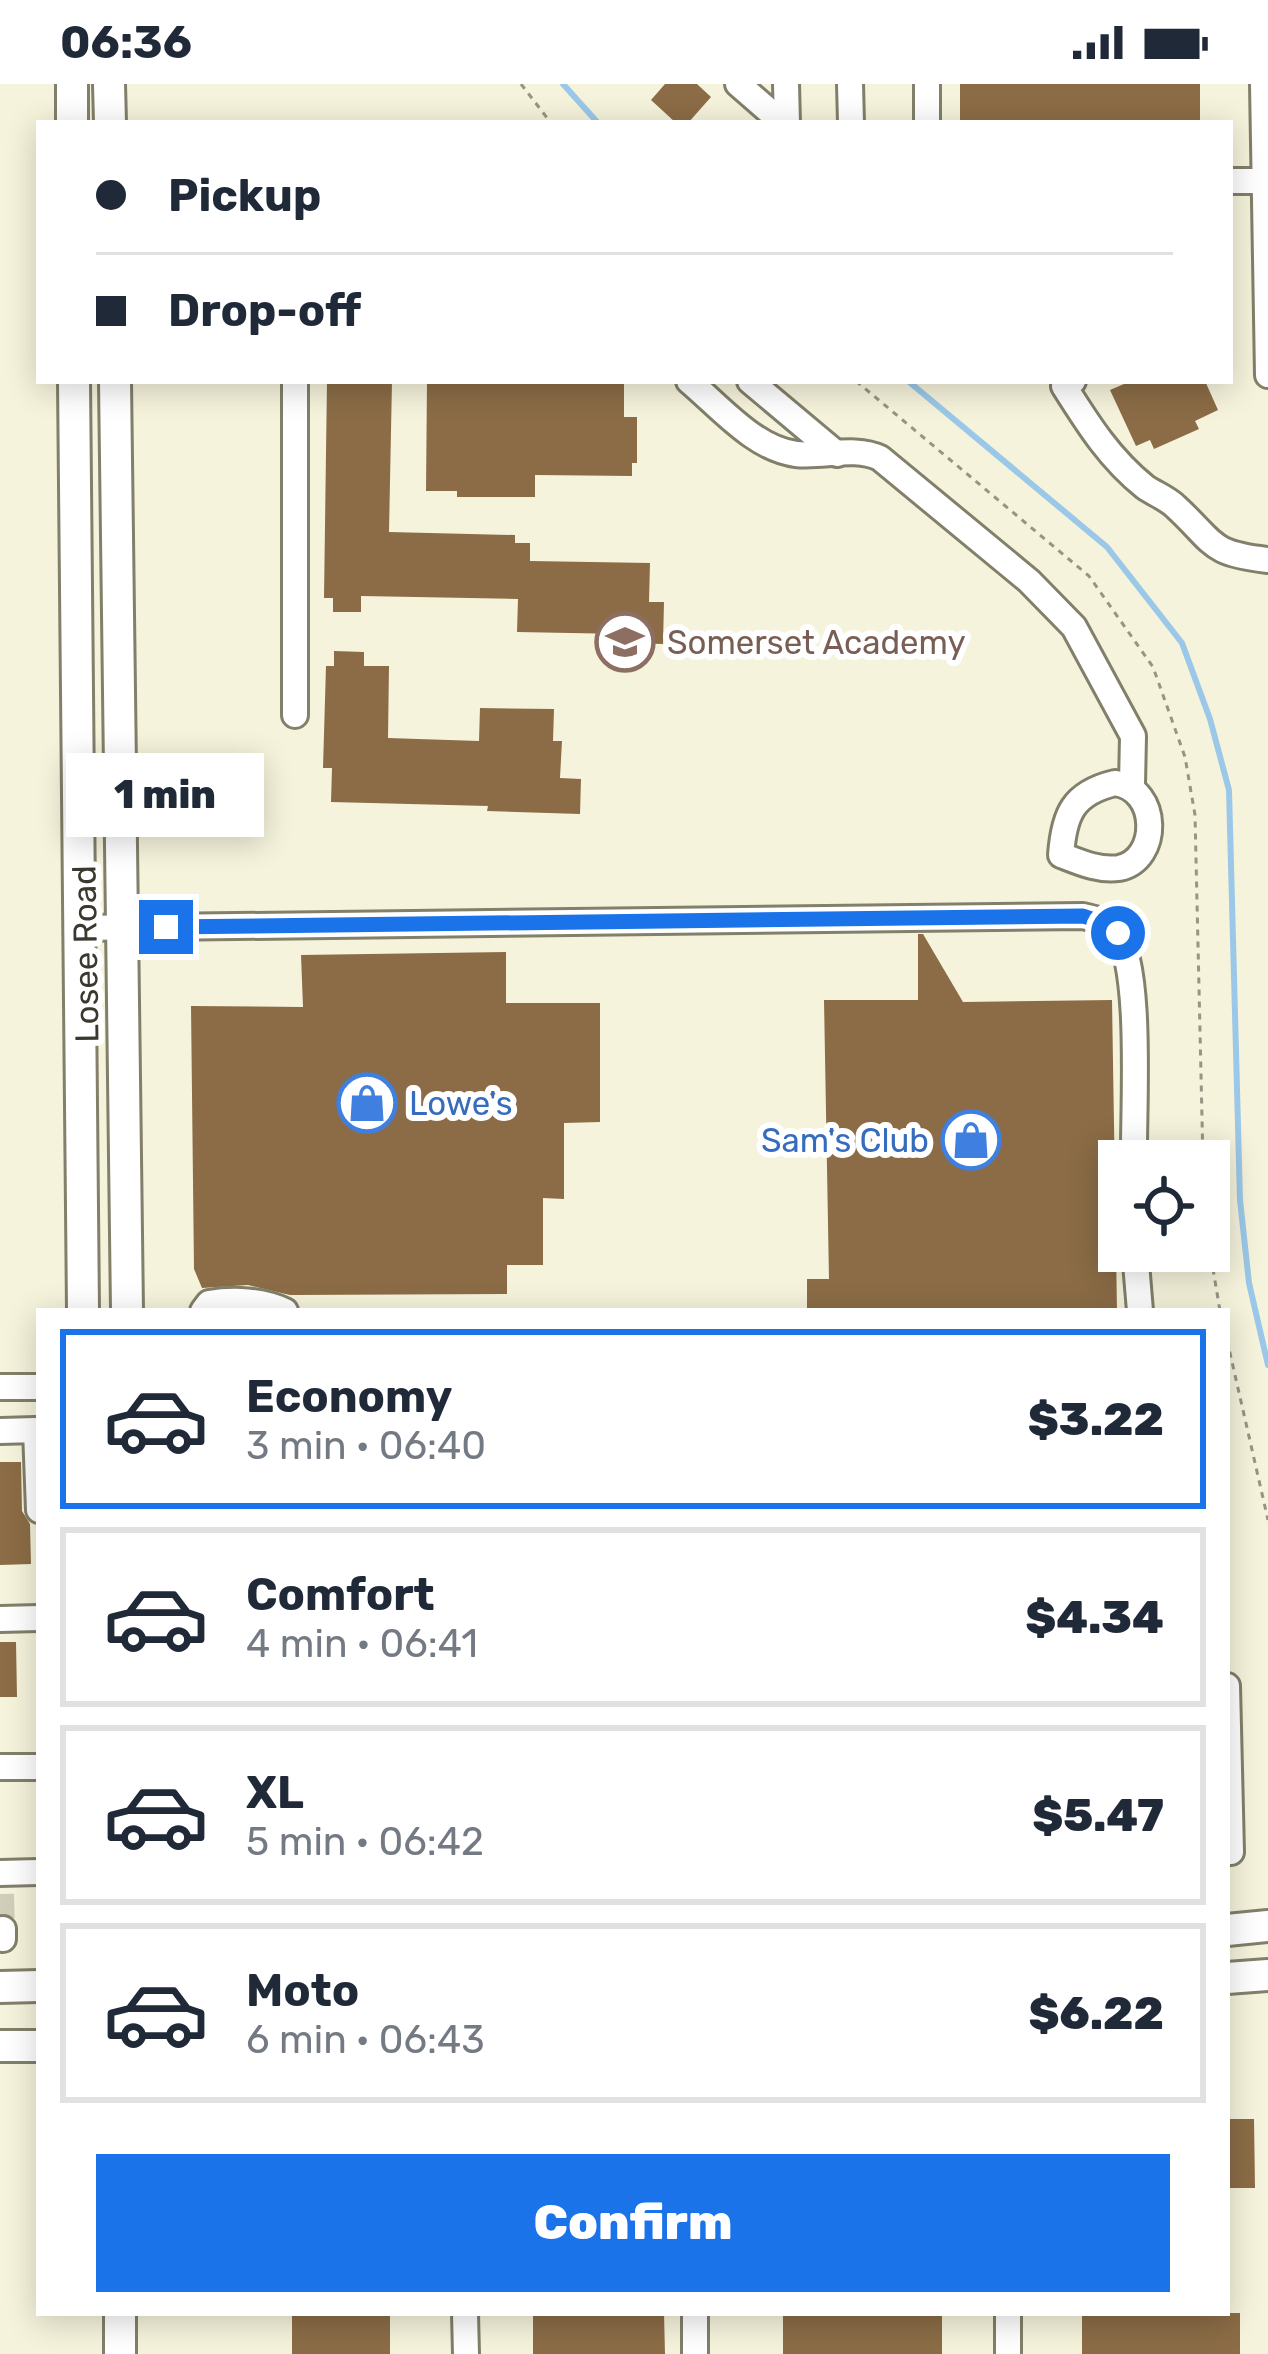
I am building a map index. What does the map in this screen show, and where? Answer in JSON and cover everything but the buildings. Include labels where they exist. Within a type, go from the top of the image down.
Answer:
[{"type":"main road","points":[[109,84],[110,120]]},
{"type":"main road","name":"Losee Road","points":[[74,384],[82,1308]]},
{"type":"main road","points":[[99,384],[116,431]]},
{"type":"main road","name":"Losee Road","points":[[115,384],[127,1308]]},
{"type":"main road","points":[[1230,1930],[1268,1926]]},
{"type":"main road","points":[[1230,1978],[1268,1975]]},
{"type":"main road","points":[[0,1987],[36,1986]]},
{"type":"main road","points":[[0,2046],[36,2046]]},
{"type":"main road","points":[[119,2316],[120,2354]]},
{"type":"street","points":[[738,84],[781,120]]},
{"type":"street","points":[[785,120],[786,84]]},
{"type":"street","points":[[850,84],[850,120]]},
{"type":"street","points":[[927,84],[927,120]]},
{"type":"street","points":[[1263,84],[1268,376]]},
{"type":"street","points":[[1233,181],[1264,181]]},
{"type":"street","points":[[295,384],[295,715]]},
{"type":"street","points":[[693,384],[763,443],[800,454],[871,453],[880,458],[1029,581],[1074,627],[1132,736],[1132,785],[1144,799],[1148,816],[1145,848],[1138,858],[1118,868],[1061,856],[1064,823],[1082,794],[1114,782],[1132,785]]},
{"type":"street","points":[[754,384],[837,454]]},
{"type":"street","points":[[1068,384],[1064,386],[1102,447],[1148,490],[1173,503],[1206,540],[1230,556],[1268,560]]},
{"type":"street","points":[[77,928],[1083,916],[1110,925],[1118,933],[1130,967],[1133,1140]]},
{"type":"street","points":[[1137,1272],[1140,1308]]},
{"type":"street","points":[[205,1308],[223,1300],[276,1308]]},
{"type":"street","points":[[0,1387],[36,1387]]},
{"type":"street","points":[[0,1431],[36,1430]]},
{"type":"street","points":[[0,1619],[36,1618]]},
{"type":"street","points":[[0,1767],[36,1767]]},
{"type":"street","points":[[1,1880],[36,1873]]},
{"type":"street","points":[[465,2316],[466,2354]]},
{"type":"street","points":[[695,2316],[695,2354]]},
{"type":"street","points":[[1008,2316],[1008,2354]]},
{"type":"path","points":[[521,84],[549,120]]},
{"type":"path","points":[[1214,1272],[1220,1308]]},
{"type":"path","points":[[1230,1352],[1268,1520]]},
{"type":"path","points":[[1230,1387],[1238,1385]]},
{"type":"waterway","points":[[563,84],[595,120]]},
{"type":"waterway","points":[[912,384],[1107,547],[1182,643],[1210,719],[1229,790],[1240,1200],[1249,1283],[1268,1365]]},
{"type":"tunnel","points":[[2,1894],[3,1929]]},
{"type":"place","name":"Somerset Academy","points":[[625,642]]},
{"type":"place","name":"Lowe's","points":[[367,1103]]},
{"type":"place","name":"Sam's Club","points":[[971,1140]]},
{"type":"route","points":[[166,927],[1083,916],[1110,925],[1118,933]]}]
